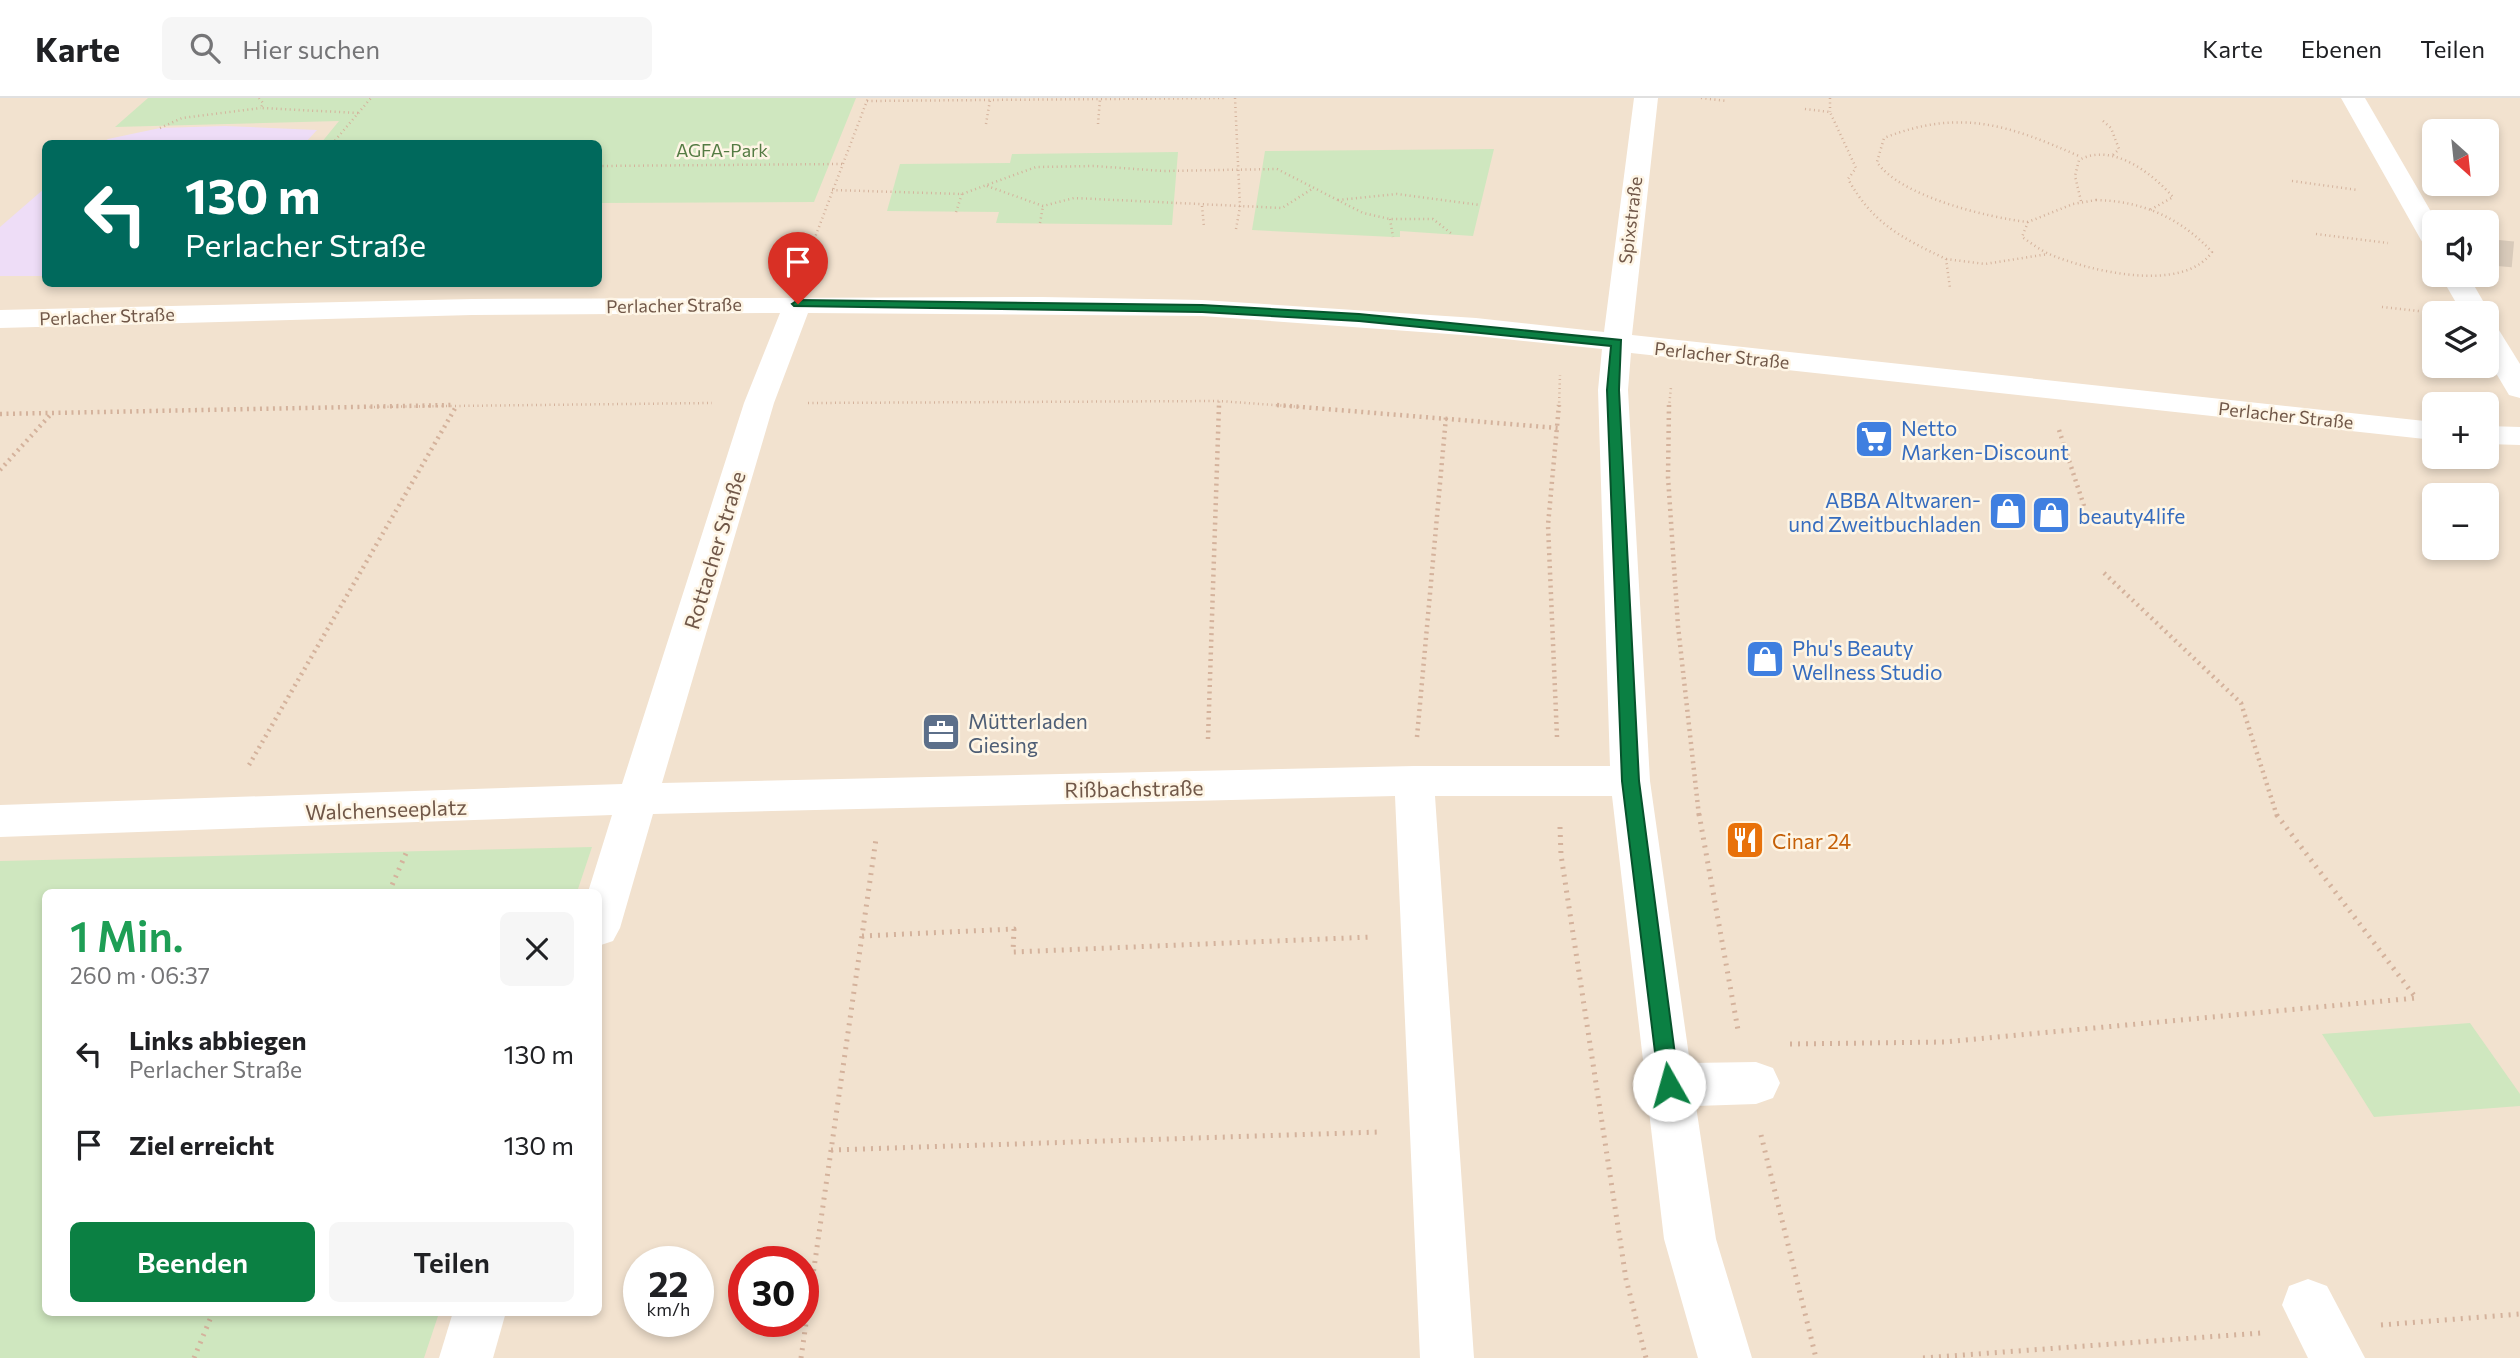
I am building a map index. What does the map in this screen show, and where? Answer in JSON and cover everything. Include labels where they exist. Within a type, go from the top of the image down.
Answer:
[{"type":"street","name":"Spixstraße","points":[[1646,98],[1613,390],[1630,781],[1690,1239],[1725,1358]]},
{"type":"street","points":[[2353,98],[2422,219]]},
{"type":"street","name":"Perlacher Straße","points":[[0,319],[458,307],[798,304],[1202,308],[1359,317],[2422,430]]},
{"type":"street","name":"Rottacher Straße","points":[[638,799],[759,403],[798,304]]},
{"type":"street","points":[[2499,353],[2520,389]]},
{"type":"street","points":[[2499,435],[2520,436]]},
{"type":"street","points":[[1413,781],[1447,1358]]},
{"type":"street","name":"Rißbachstraße","points":[[638,799],[1413,781],[1630,781]]},
{"type":"street","points":[[602,915],[638,799]]},
{"type":"street","name":"Walchenseeplatz","points":[[0,821],[638,799]]},
{"type":"street","points":[[1669,1085],[1760,1070]]},
{"type":"street","points":[[466,1358],[479,1316]]},
{"type":"path","points":[[259,98],[263,103],[261,108]]},
{"type":"path","points":[[335,140],[371,98]]},
{"type":"path","points":[[798,304],[799,280],[867,100],[1226,98]]},
{"type":"path","points":[[1235,98],[1240,207],[1236,229]]},
{"type":"path","points":[[1701,98],[1727,101]]},
{"type":"path","points":[[1830,98],[1830,112],[1856,168],[1848,179],[1858,197],[1897,236],[1946,259],[1985,264],[2048,254]]},
{"type":"path","points":[[986,124],[987,99]]},
{"type":"path","points":[[1098,124],[1100,99]]},
{"type":"path","points":[[160,128],[194,115],[261,108],[358,113]]},
{"type":"path","points":[[1805,109],[1830,112]]},
{"type":"path","points":[[2103,121],[2112,128],[2119,149],[2112,156]]},
{"type":"path","points":[[2028,222],[2022,237],[2048,254],[2103,270],[2140,277],[2182,271],[2205,262],[2212,252],[2202,239],[2168,215],[2108,201],[2081,201],[2028,222],[2007,220],[1947,206],[1883,174],[1877,162],[1884,138],[1924,124],[1977,122],[2030,133],[2081,157]]},
{"type":"path","points":[[2081,201],[2075,164],[2081,157],[2095,153],[2132,164],[2166,186],[2173,197],[2150,210]]},
{"type":"path","points":[[602,166],[843,164]]},
{"type":"path","points":[[832,190],[962,194],[1036,167],[1094,166],[1164,171],[1277,169],[1363,213],[1390,219],[1433,219],[1452,234]]},
{"type":"path","points":[[2292,181],[2410,198]]},
{"type":"path","points":[[986,185],[1043,206],[1074,198],[1282,208],[1312,189]]},
{"type":"path","points":[[956,212],[962,194]]},
{"type":"path","points":[[1337,200],[1397,194],[1480,205]]},
{"type":"path","points":[[1040,223],[1043,206]]},
{"type":"path","points":[[1202,206],[1204,226]]},
{"type":"path","points":[[1390,219],[1393,237]]},
{"type":"path","points":[[2315,234],[2395,244]]},
{"type":"path","points":[[1946,259],[1950,288]]},
{"type":"path","points":[[2382,307],[2422,311]]},
{"type":"path","points":[[1558,750],[1548,525],[1558,428],[1561,362]]},
{"type":"path","points":[[1672,374],[1666,426],[1679,660],[1704,855],[1760,1070],[1816,1358]]},
{"type":"path","points":[[1207,786],[1219,401]]},
{"type":"path","points":[[0,414],[457,405],[1219,401],[1558,428]]},
{"type":"path","points":[[221,815],[457,405]]},
{"type":"path","points":[[0,470],[52,412]]},
{"type":"path","points":[[1413,781],[1446,417]]},
{"type":"path","points":[[2058,428],[2085,509]]},
{"type":"path","points":[[1760,1070],[1944,1042],[2416,998],[2275,813],[2241,703],[2104,573]]},
{"type":"path","points":[[801,1358],[883,794]]},
{"type":"path","points":[[1560,817],[1561,855],[1626,1279],[1646,1358]]},
{"type":"path","points":[[862,936],[1014,929],[1013,952],[1423,935]]},
{"type":"path","points":[[831,1150],[1434,1130]]},
{"type":"path","points":[[1923,1358],[2323,1331],[2520,1314]]},
{"type":"path","points":[[194,1358],[211,1316]]},
{"type":"shaded area","points":[[0,98],[2520,98],[2520,1358],[0,1358]]},
{"type":"shaded area","points":[[225,126],[317,130],[308,140],[106,140],[160,128]]},
{"type":"shaded area","points":[[42,191],[42,276],[0,276],[0,227]]},
{"type":"green space","name":"AGFA-Park","points":[[148,98],[856,98],[814,202],[602,203],[602,140],[323,140],[339,121],[115,127]]},
{"type":"green space","points":[[1494,149],[1473,236],[1400,231],[1400,237],[1393,237],[1252,230],[1265,151]]},
{"type":"green space","points":[[1178,152],[1172,225],[996,223],[999,212],[887,211],[900,164],[1010,163],[1012,154]]},
{"type":"green space","points":[[592,847],[578,889],[42,889],[42,1316],[438,1316],[424,1358],[0,1358],[0,861]]},
{"type":"green space","points":[[2470,1023],[2520,1094],[2520,1106],[2374,1117],[2322,1034]]},
{"type":"tunnel","points":[[2499,253],[2520,255]]},
{"type":"place","name":"Netto Marken-Discount","points":[[1874,439]]},
{"type":"place","name":"ABBA Altwaren- und Zweitbuchladen","points":[[2008,511]]},
{"type":"place","name":"beauty4life","points":[[2051,515]]},
{"type":"place","name":"Phu's Beauty Wellness Studio","points":[[1765,659]]},
{"type":"place","name":"Mütterladen Giesing","points":[[941,732]]},
{"type":"place","name":"Cinar 24","points":[[1745,840]]},
{"type":"route","points":[[798,304],[1202,308],[1359,317],[1617,343],[1613,390],[1630,781],[1669,1085]]}]
